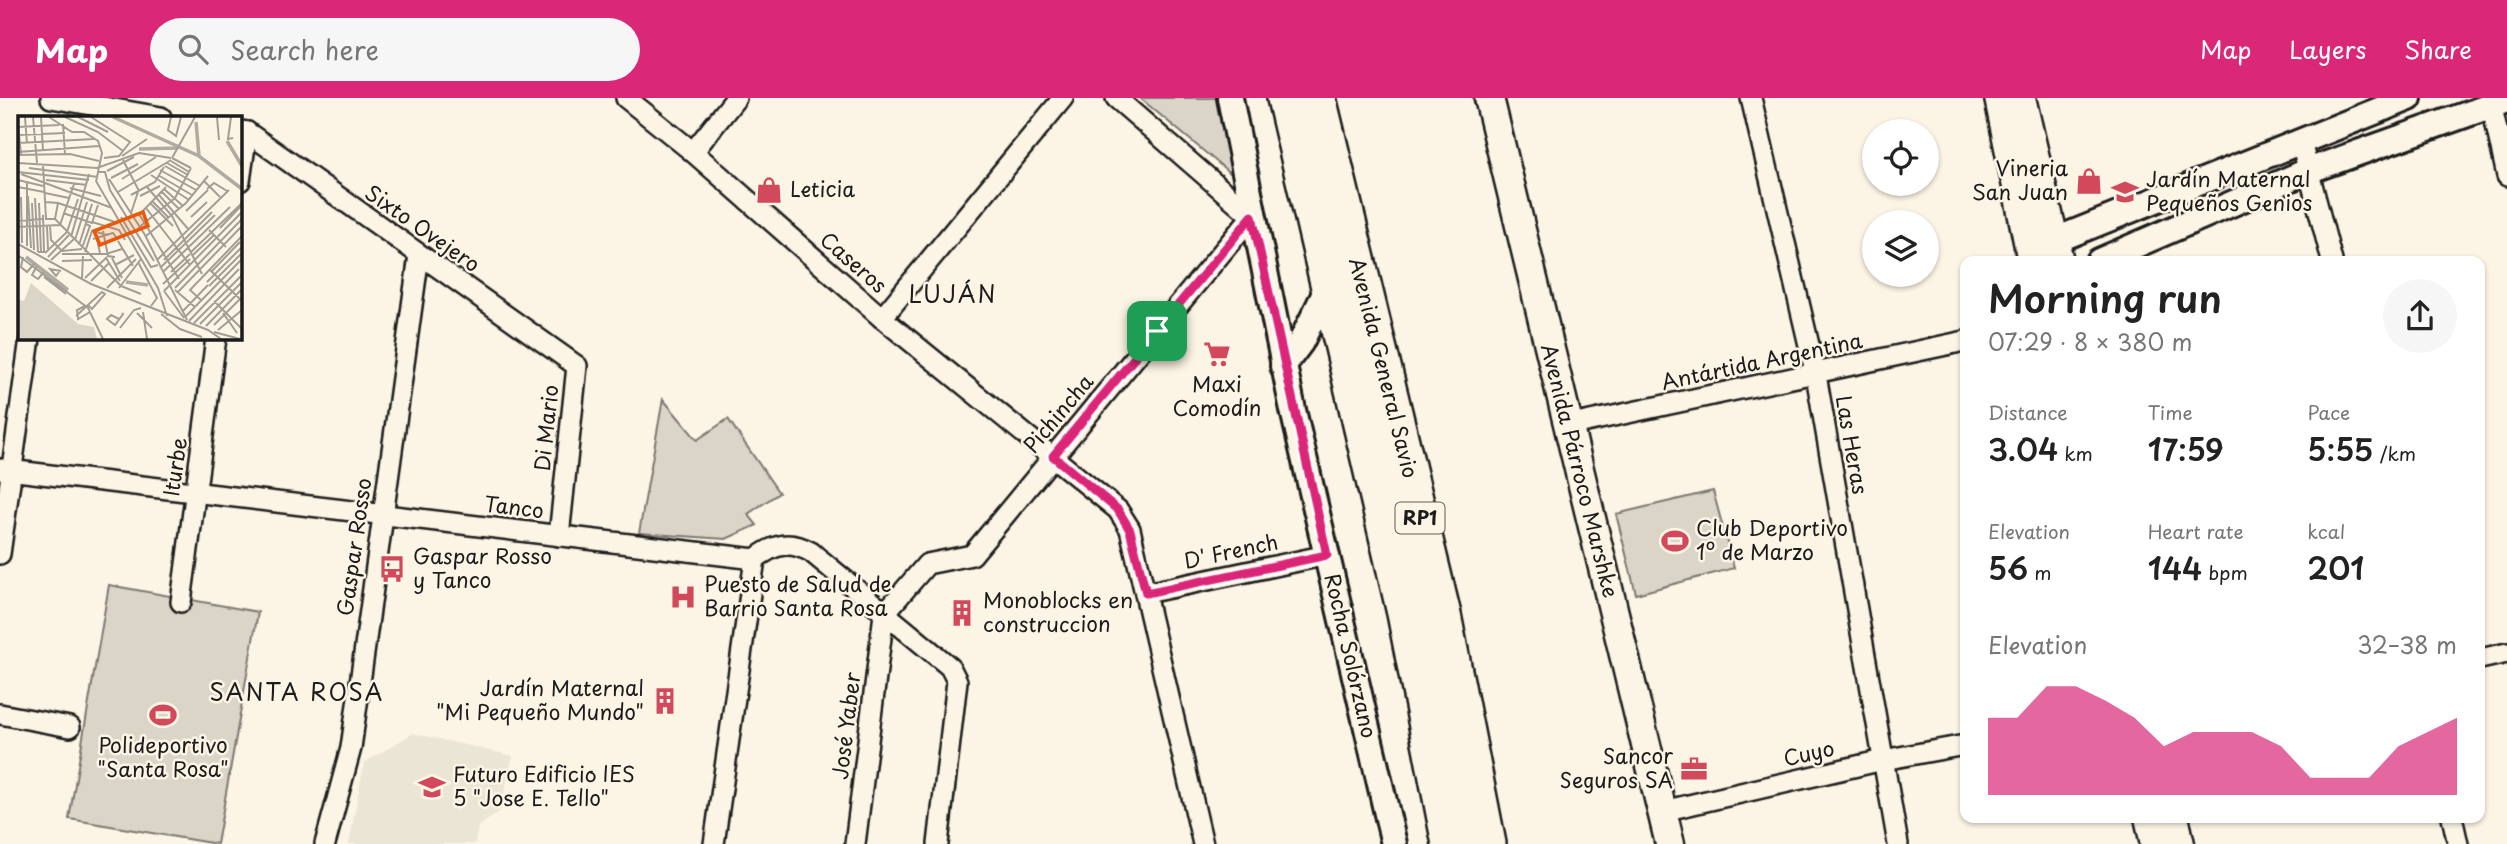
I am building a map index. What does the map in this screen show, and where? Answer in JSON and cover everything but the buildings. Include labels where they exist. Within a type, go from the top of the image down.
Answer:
[{"type":"highway","points":[[1267,98],[1326,202]]},
{"type":"highway","name":"Avenida General Savio","points":[[1286,98],[1326,202],[1442,615],[1487,844]]},
{"type":"highway","name":"Avenida General Savio","points":[[1317,98],[1326,202],[1328,287],[1406,613],[1451,844]]},
{"type":"highway","points":[[1326,98],[1326,202]]},
{"type":"main road","name":"Avenida Párroco Marshke","points":[[1489,98],[1670,844]]},
{"type":"main road","points":[[1999,98],[2044,253]]},
{"type":"main road","points":[[2021,98],[2044,253]]},
{"type":"main road","points":[[2150,823],[2155,844]]},
{"type":"main road","points":[[2176,823],[2180,844]]},
{"type":"street","name":"Caseros","points":[[626,98],[693,152],[882,318],[1118,510],[1130,530],[1146,593]]},
{"type":"street","points":[[693,152],[736,98]]},
{"type":"street","points":[[882,318],[1063,98]]},
{"type":"street","points":[[1116,98],[1252,216]]},
{"type":"street","name":"Rocha Solórzano","points":[[1230,98],[1283,366],[1394,844]]},
{"type":"street","name":"Las Heras","points":[[1751,98],[1816,374],[1898,844]]},
{"type":"street","points":[[2044,253],[2409,98]]},
{"type":"street","points":[[2111,256],[2310,170],[2496,101],[2507,176]]},
{"type":"street","points":[[60,103],[154,116]]},
{"type":"street","points":[[242,156],[244,132]]},
{"type":"street","name":"Sixto Ovejero","points":[[244,132],[577,366]]},
{"type":"street","points":[[2301,142],[2331,256]]},
{"type":"street","name":"Pichincha","points":[[884,614],[927,564],[972,555],[1252,216]]},
{"type":"street","name":"Gaspar Rosso","points":[[325,844],[351,748],[419,254]]},
{"type":"street","points":[[1283,366],[1301,342],[1328,287]]},
{"type":"street","points":[[0,554],[5,470],[30,340]]},
{"type":"street","name":"Iturbe","points":[[181,602],[216,340]]},
{"type":"street","name":"Antártida Argentina","points":[[1567,426],[1960,342]]},
{"type":"street","name":"Di Mario","points":[[559,536],[577,366]]},
{"type":"street","name":"Tanco","points":[[5,470],[755,559]]},
{"type":"street","points":[[714,844],[755,559],[783,544],[800,546],[811,552],[950,667],[957,681],[958,693],[938,844]]},
{"type":"street","name":"D' French","points":[[1146,593],[1327,555]]},
{"type":"street","points":[[1146,593],[1203,844]]},
{"type":"street","name":"José Yaber","points":[[855,844],[884,614]]},
{"type":"street","points":[[2485,658],[2507,653]]},
{"type":"street","points":[[0,714],[70,727]]},
{"type":"street","name":"Cuyo","points":[[1663,811],[1884,760],[1960,746]]},
{"type":"street","points":[[2453,823],[2458,844]]},
{"type":"shaded area","points":[[1140,98],[1220,98],[1237,179]]},
{"type":"shaded area","points":[[663,399],[697,440],[728,419],[779,493],[748,514],[757,525],[726,539],[639,533]]},
{"type":"shaded area","name":"Club Deportivo 1º de Marzo","points":[[1713,491],[1734,568],[1636,594],[1616,514]]},
{"type":"shaded area","name":"Polideportivo \"Santa Rosa\"","points":[[109,585],[258,612],[217,844],[69,819]]},
{"type":"shaded area","name":"Futuro Edificio IES 5 \"Jose E. Tello\"","points":[[413,733],[513,756],[500,811],[478,827],[475,844],[349,844],[364,763]]},
{"type":"place","name":"Vineria San Juan","points":[[2089,181]]},
{"type":"place","name":"Leticia","points":[[769,190]]},
{"type":"place","name":"Jardín Maternal Pequeños Genios","points":[[2125,192]]},
{"type":"place","name":"Maxi Comodín","points":[[1217,354]]},
{"type":"place","name":"Club Deportivo 1º de Marzo","points":[[1675,541]]},
{"type":"place","name":"Gaspar Rosso y Tanco","points":[[392,569]]},
{"type":"place","name":"Puesto de Salud de Barrio Santa Rosa","points":[[683,597]]},
{"type":"place","name":"Monoblocks en construccion","points":[[962,613]]},
{"type":"place","name":"Jardín Maternal \"Mi Pequeño Mundo\"","points":[[665,701]]},
{"type":"place","name":"Polideportivo \"Santa Rosa\"","points":[[163,715]]},
{"type":"place","name":"Sancor Seguros SA","points":[[1694,769]]},
{"type":"place","name":"Futuro Edificio IES 5 \"Jose E. Tello\"","points":[[432,787]]},
{"type":"district","name":"LUJÁN","points":[[953,295]]},
{"type":"district","name":"SANTA ROSA","points":[[297,693]]},
{"type":"route","points":[[1252,216],[1327,555],[1146,593],[1130,530],[1118,510],[1053,456],[1157,331],[1252,216]]}]
